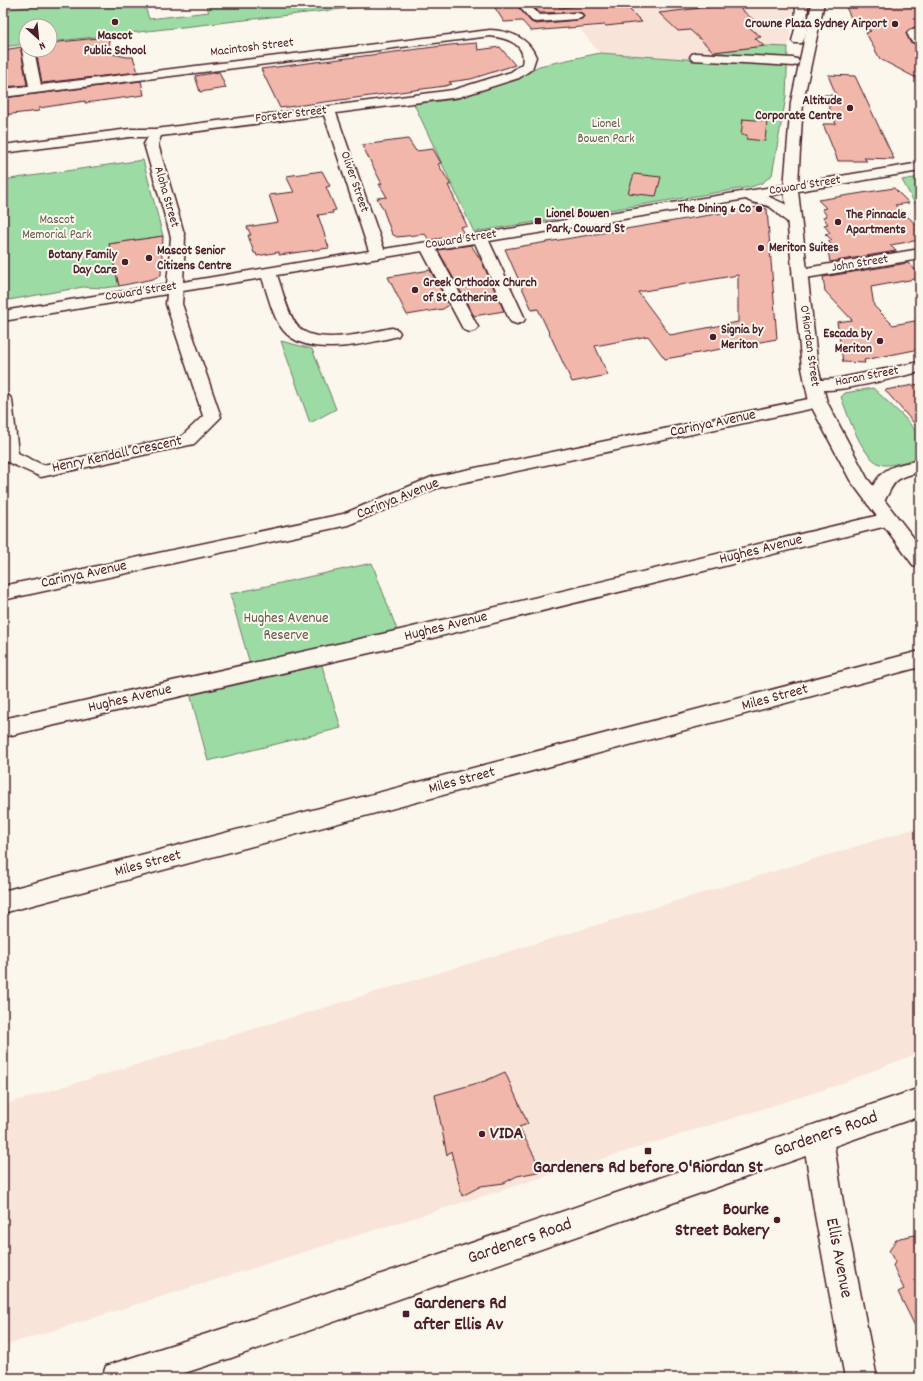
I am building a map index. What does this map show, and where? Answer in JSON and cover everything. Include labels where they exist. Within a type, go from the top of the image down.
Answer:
[{"type":"street","points":[[522,3],[531,20],[577,16]]},
{"type":"street","name":"O'Riordan Street","points":[[797,102],[791,83],[793,62],[801,29],[802,3]]},
{"type":"street","name":"O'Riordan Street","points":[[818,3],[797,102],[791,188],[793,220],[816,393],[859,480],[920,560]]},
{"type":"street","points":[[920,29],[913,33],[915,38],[920,41]]},
{"type":"street","name":"Macintosh Street","points":[[3,94],[508,31]]},
{"type":"street","name":"Forster Street","points":[[3,149],[130,133],[156,133],[455,94],[515,75],[528,66],[530,57],[529,52],[508,31]]},
{"type":"street","points":[[696,57],[793,62]]},
{"type":"street","points":[[29,58],[36,89]]},
{"type":"street","name":"Oliver Street","points":[[329,110],[378,254]]},
{"type":"street","name":"Aloha Street","points":[[156,133],[151,144],[178,237],[175,287]]},
{"type":"street","points":[[793,158],[808,171],[829,178],[852,179]]},
{"type":"street","name":"Coward Street","points":[[3,316],[480,237],[920,168]]},
{"type":"street","points":[[731,198],[756,198],[769,200],[781,207],[793,220]]},
{"type":"street","points":[[480,237],[517,319]]},
{"type":"street","points":[[427,246],[470,327]]},
{"type":"street","name":"John Street","points":[[800,274],[920,254]]},
{"type":"street","points":[[268,272],[289,326],[296,335],[306,340],[323,342],[346,341],[392,333]]},
{"type":"street","name":"Henry Kendall Crescent","points":[[3,400],[9,456],[41,471],[188,440],[212,417],[174,304],[175,287]]},
{"type":"street","name":"Haran Street","points":[[816,393],[835,384],[920,367]]},
{"type":"street","name":"Carinya Avenue","points":[[3,593],[348,519],[432,483],[816,393]]},
{"type":"street","points":[[875,501],[884,481],[892,474],[920,466]]},
{"type":"street","name":"Hughes Avenue","points":[[3,728],[400,638],[888,520]]},
{"type":"street","name":"Miles Street","points":[[3,902],[920,659]]},
{"type":"street","name":"Gardeners Road","points":[[118,1378],[246,1337],[920,1102]]},
{"type":"street","name":"Ellis Avenue","points":[[818,1138],[830,1215],[861,1378]]},
{"type":"shaded area","points":[[582,3],[794,3],[788,47],[764,46],[714,52],[713,61],[600,53],[580,29],[604,26]]},
{"type":"shaded area","points":[[920,827],[920,1052],[835,1086],[3,1346],[3,1105]]},
{"type":"green space","name":"Mascot Public School","points":[[63,3],[144,3],[149,19],[209,12],[205,3],[395,3],[58,41],[58,18],[18,18],[18,45],[3,47],[3,10]]},
{"type":"green space","name":"Lionel Bowen Park","points":[[764,46],[788,47],[786,97],[772,175],[762,183],[751,187],[474,232],[414,104],[457,99],[525,74],[539,66],[600,53],[713,61],[714,52]]},
{"type":"green space","name":"Mascot Memorial Park","points":[[143,160],[163,236],[109,244],[119,286],[104,288],[83,287],[3,301],[3,180]]},
{"type":"green space","points":[[920,177],[920,213],[902,180]]},
{"type":"green space","points":[[281,341],[312,349],[336,409],[310,423]]},
{"type":"green space","points":[[873,388],[905,418],[920,436],[920,457],[897,464],[884,465],[876,462],[869,456],[857,437],[841,397],[845,393]]},
{"type":"green space","name":"Hughes Avenue Reserve","points":[[372,563],[400,638],[319,656],[341,728],[208,761],[188,686],[252,671],[230,594]]},
{"type":"building","points":[[492,3],[515,3],[531,22],[536,24],[577,20],[582,19],[584,16],[582,13],[577,12],[540,13],[530,3],[556,3],[560,8],[602,3],[623,3],[642,22],[531,31],[522,21],[504,22]]},
{"type":"building","points":[[844,3],[899,3],[920,9],[920,25],[908,30],[906,33],[910,42],[920,46],[920,80],[880,59],[866,33],[871,31],[853,22]]},
{"type":"building","points":[[735,4],[756,22],[744,23],[761,37],[755,38],[764,46],[714,52],[690,30],[678,31],[659,13]]},
{"type":"building","points":[[108,37],[112,54],[133,57],[138,72],[42,83],[37,58],[58,58],[58,42]]},
{"type":"building","points":[[477,43],[478,50],[500,47],[515,65],[471,79],[449,82],[452,84],[445,86],[280,108],[261,69],[450,45]]},
{"type":"building","points":[[18,48],[18,58],[22,58],[27,85],[3,87],[3,50]]},
{"type":"building","points":[[219,72],[226,88],[200,92],[195,76]]},
{"type":"building","name":"Altitude Corporate Centre","points":[[828,75],[855,76],[894,159],[864,158],[867,161],[838,161],[823,124],[836,124],[824,95],[836,95]]},
{"type":"building","points":[[141,81],[144,95],[85,103],[85,101],[39,108],[39,111],[3,115],[3,98]]},
{"type":"building","points":[[743,119],[767,121],[765,141],[746,139],[747,135],[741,135]]},
{"type":"building","points":[[408,139],[416,151],[433,149],[441,163],[438,164],[451,185],[448,185],[467,226],[460,227],[465,235],[429,240],[425,234],[397,237],[392,234],[383,209],[377,198],[387,197],[379,184],[382,184],[362,145]]},
{"type":"building","points":[[322,171],[330,186],[326,187],[336,210],[332,211],[333,213],[318,215],[329,248],[279,255],[279,252],[257,256],[256,253],[254,253],[248,235],[251,235],[247,227],[278,222],[269,195],[294,192],[286,176]]},
{"type":"building","points":[[634,174],[661,177],[656,196],[628,193]]},
{"type":"building","name":"The Pinnacle Apartments","points":[[894,188],[909,203],[895,205],[920,228],[920,240],[890,245],[896,251],[830,262],[827,245],[832,245],[828,241],[832,240],[825,234],[830,233],[824,225],[828,224],[823,217],[827,216],[822,209],[826,208],[818,200]]},
{"type":"building","points":[[758,207],[767,209],[777,339],[665,359],[648,336],[595,346],[608,375],[572,382],[538,309],[532,310],[505,249]],"holes":[[[738,275],[738,322],[670,335],[638,292]]]},
{"type":"building","points":[[163,236],[161,275],[153,279],[119,286],[109,244]]},
{"type":"building","points":[[471,245],[482,262],[504,311],[474,316],[438,250]]},
{"type":"building","points":[[908,263],[920,274],[920,278],[871,287],[874,306],[893,325],[920,320],[920,349],[864,360],[865,363],[843,362],[837,322],[852,320],[825,291],[823,277]]},
{"type":"building","points":[[430,270],[449,305],[443,309],[407,315],[388,277]]},
{"type":"building","points":[[920,384],[920,430],[885,390]]},
{"type":"building","name":"VIDA","points":[[505,1072],[528,1124],[519,1127],[542,1171],[517,1176],[504,1183],[481,1186],[462,1196],[451,1151],[447,1155],[435,1095],[485,1081]]},
{"type":"building","points":[[920,1234],[920,1336],[898,1292],[904,1289],[893,1266],[895,1262],[889,1251],[896,1240]]},
{"type":"place","name":"Mascot Public School","points":[[115,22]]},
{"type":"place","name":"Crowne Plaza Sydney Airport","points":[[895,24]]},
{"type":"place","name":"Altitude Corporate Centre","points":[[850,108]]},
{"type":"place","name":"The Dining & Co","points":[[759,209]]},
{"type":"place","name":"Lionel Bowen Park, Coward St","points":[[538,221]]},
{"type":"place","name":"The Pinnacle Apartments","points":[[838,222]]},
{"type":"place","name":"Meriton Suites","points":[[761,248]]},
{"type":"place","name":"Mascot Senior Citizens Centre","points":[[149,258]]},
{"type":"place","name":"Botany Family Day Care","points":[[125,262]]},
{"type":"place","name":"Greek Orthodox Church of St Catherine","points":[[415,290]]},
{"type":"place","name":"Signia by Meriton","points":[[713,337]]},
{"type":"place","name":"Escada by Meriton","points":[[880,341]]},
{"type":"place","name":"VIDA","points":[[482,1134]]},
{"type":"place","name":"Gardeners Rd before O'Riordan St","points":[[648,1151]]},
{"type":"place","name":"Bourke Street Bakery","points":[[777,1220]]},
{"type":"place","name":"Gardeners Rd after Ellis Av","points":[[406,1314]]}]
